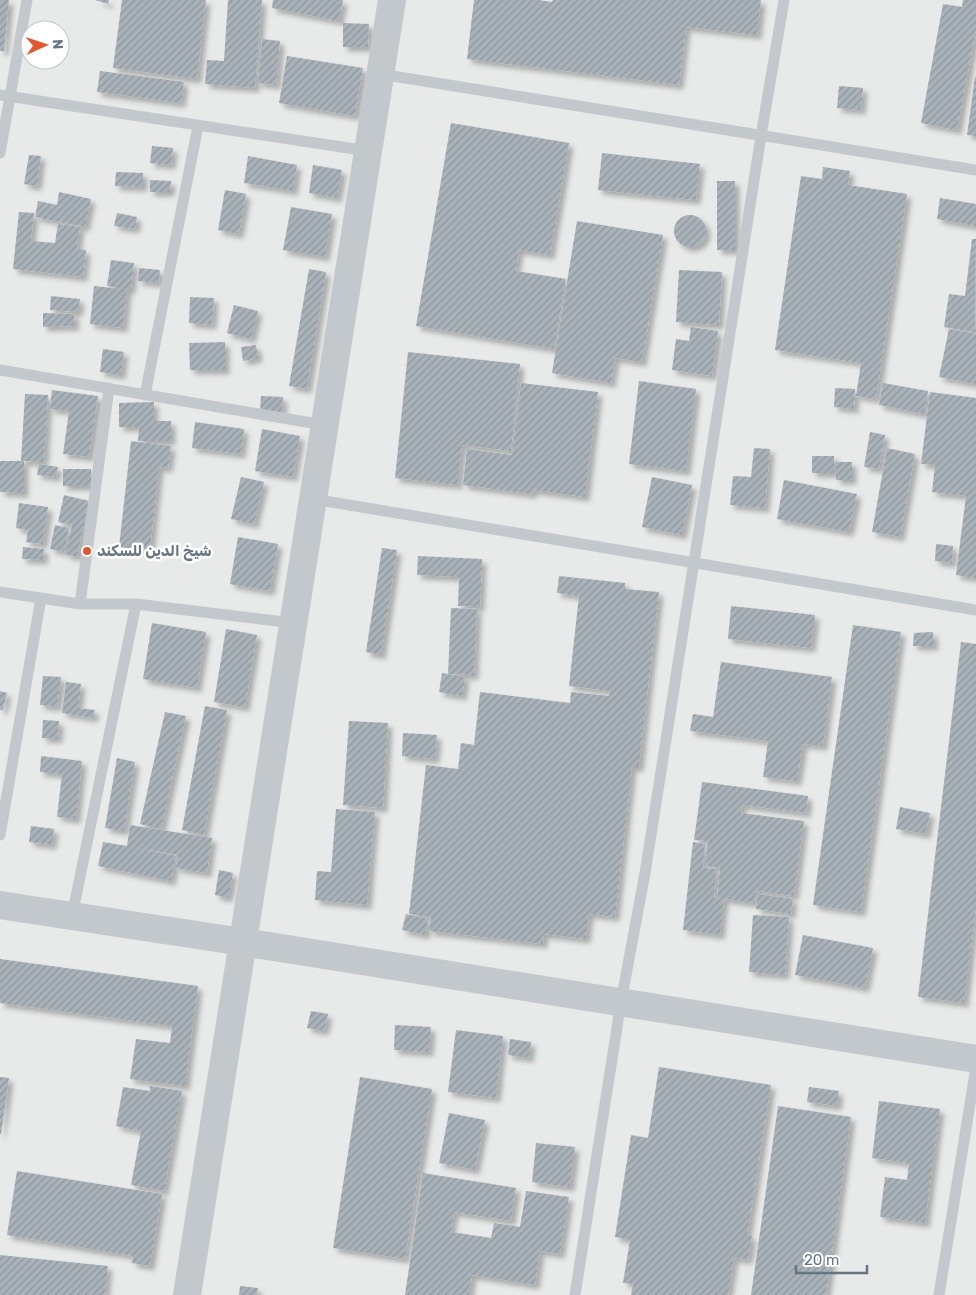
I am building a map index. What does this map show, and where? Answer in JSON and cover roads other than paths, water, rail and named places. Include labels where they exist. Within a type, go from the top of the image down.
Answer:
[{"type":"street","points":[[187,1295],[392,0]]},
{"type":"street","points":[[0,906],[243,942],[976,1059]]},
{"type":"lane","points":[[0,153],[5,96],[27,0]]},
{"type":"lane","points":[[575,1295],[784,0]]},
{"type":"lane","points":[[380,74],[976,170]]},
{"type":"lane","points":[[5,96],[368,151]]},
{"type":"lane","points":[[145,395],[198,126]]},
{"type":"lane","points":[[0,370],[324,425]]},
{"type":"lane","points":[[80,604],[109,388]]},
{"type":"lane","points":[[313,499],[976,610]]},
{"type":"lane","points":[[0,592],[80,604],[136,604],[293,623]]},
{"type":"lane","points":[[0,835],[41,598]]},
{"type":"lane","points":[[72,916],[136,604]]},
{"type":"lane","points":[[939,1295],[976,1067]]},
{"type":"place","name":"شيخ الدين للسكند","points":[[87,551]]}]
